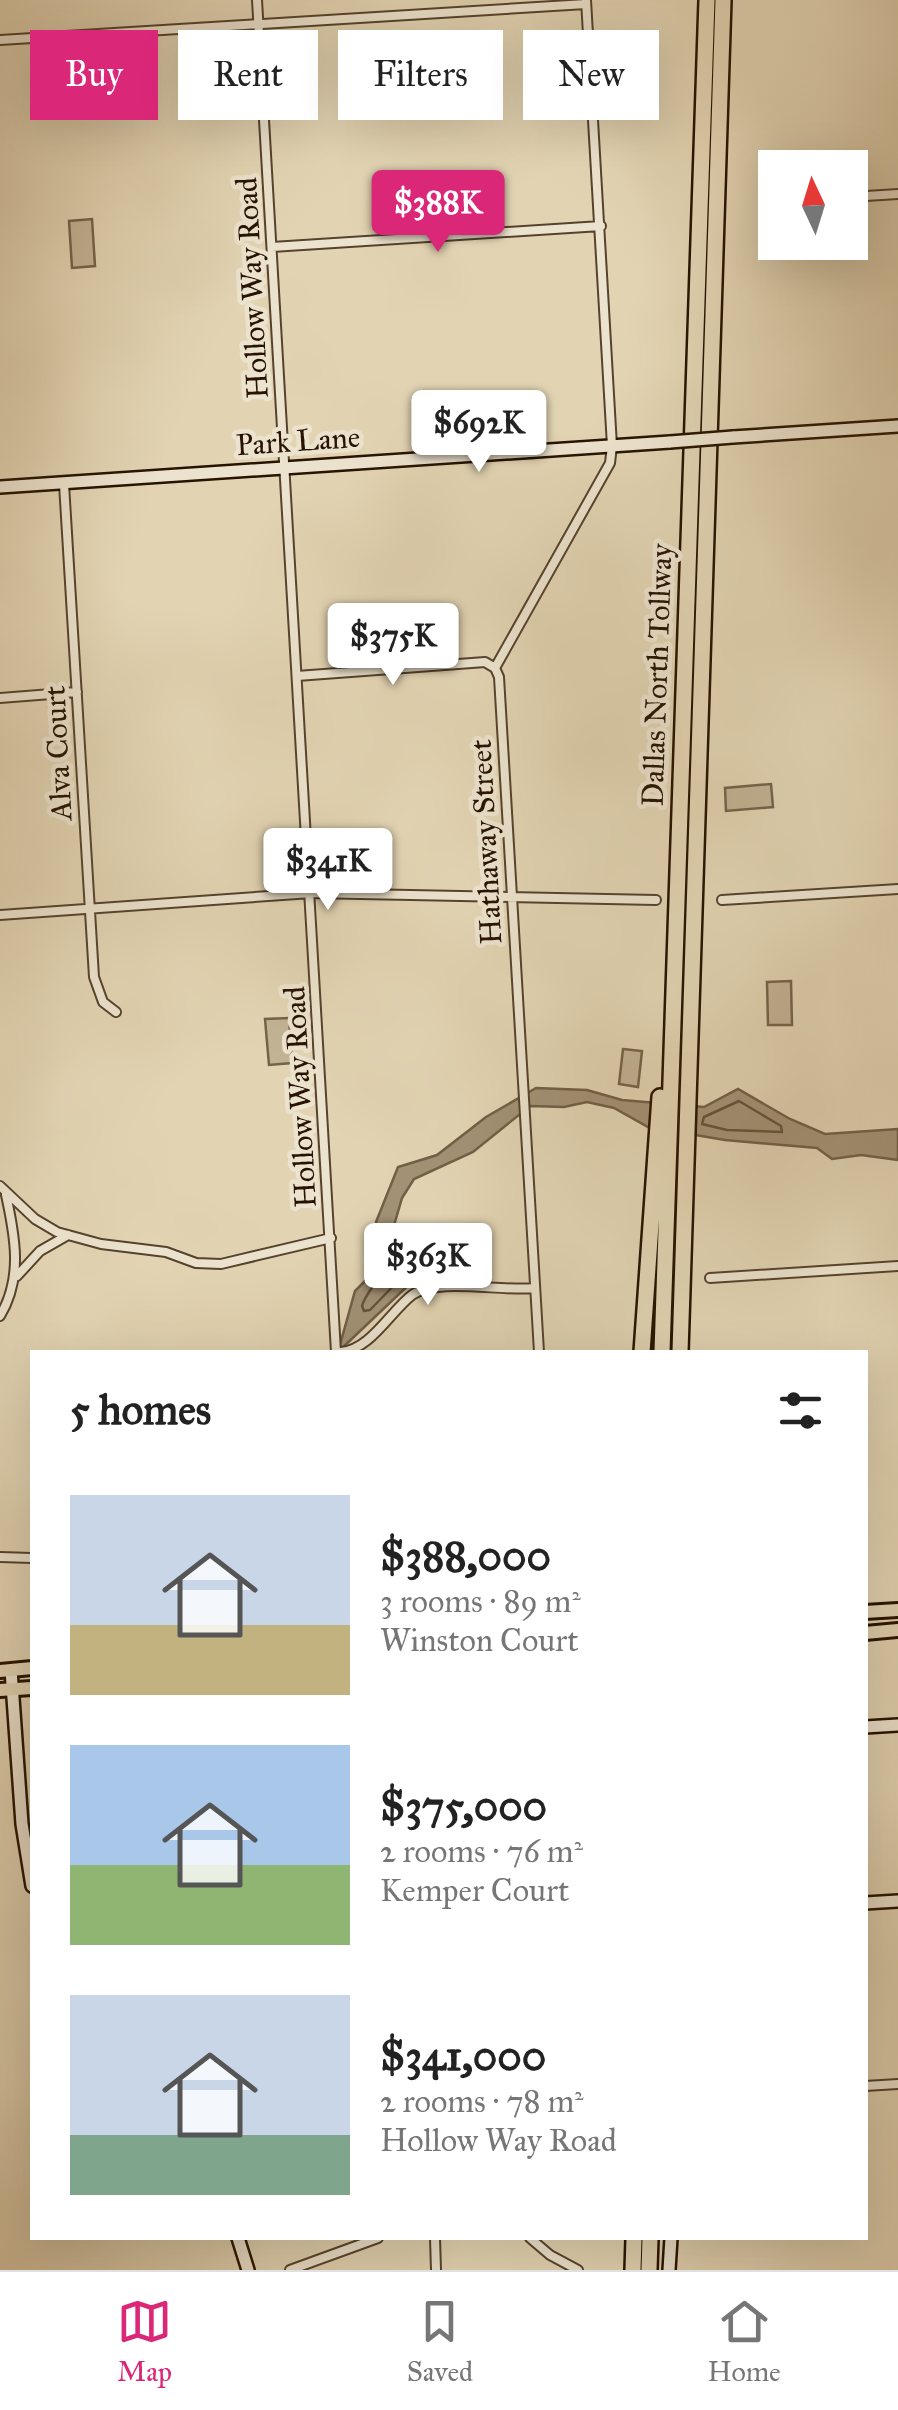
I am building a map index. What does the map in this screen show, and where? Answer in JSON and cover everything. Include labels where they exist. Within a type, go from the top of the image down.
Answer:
[{"type":"highway","name":"Dallas North Tollway","points":[[662,1350],[707,0]]},
{"type":"highway","name":"Dallas North Tollway","points":[[682,1350],[724,5]]},
{"type":"highway","points":[[642,1350],[657,1124],[671,1014]]},
{"type":"highway","points":[[633,2270],[634,2240]]},
{"type":"highway","points":[[649,2270],[650,2240]]},
{"type":"main road","points":[[868,1612],[898,1610]]},
{"type":"main road","points":[[868,1633],[898,1630]]},
{"type":"street","name":"Hollow Way Road","points":[[256,0],[338,1350]]},
{"type":"street","points":[[0,40],[586,2],[610,462],[495,668],[484,662],[298,676]]},
{"type":"street","points":[[868,196],[898,194]]},
{"type":"street","points":[[272,246],[600,226]]},
{"type":"street","name":"Park Lane","points":[[0,487],[898,426]]},
{"type":"street","name":"Alva Court","points":[[64,484],[89,909],[98,992],[102,1002],[116,1012]]},
{"type":"street","name":"Hathaway Street","points":[[495,668],[499,678],[539,1350]]},
{"type":"street","points":[[0,698],[77,692]]},
{"type":"street","points":[[722,900],[898,889]]},
{"type":"street","points":[[0,916],[311,893],[656,900]]},
{"type":"street","points":[[3,1188],[34,1219],[68,1236],[166,1252],[196,1263],[222,1264],[331,1238]]},
{"type":"street","points":[[0,1316],[10,1300],[14,1279],[14,1238],[3,1188]]},
{"type":"street","points":[[14,1279],[40,1251],[68,1236]]},
{"type":"street","points":[[710,1278],[898,1266]]},
{"type":"street","points":[[346,1350],[358,1347],[414,1294],[429,1287],[514,1291],[534,1288]]},
{"type":"street","points":[[0,1557],[30,1558]]},
{"type":"street","points":[[6,1670],[6,1690],[26,1789],[30,1854]]},
{"type":"street","points":[[868,1728],[898,1725]]},
{"type":"street","points":[[868,1904],[898,1901]]},
{"type":"street","points":[[868,2086],[898,2084]]},
{"type":"street","points":[[239,2240],[248,2270]]},
{"type":"street","points":[[290,2270],[372,2240]]},
{"type":"street","points":[[435,2240],[436,2270]]},
{"type":"street","points":[[532,2240],[578,2270]]},
{"type":"street","points":[[669,2270],[671,2240]]},
{"type":"shaded area","points":[[92,219],[95,266],[72,268],[69,221]]},
{"type":"shaded area","points":[[771,784],[773,807],[726,811],[725,788]]},
{"type":"shaded area","points":[[791,981],[792,1025],[768,1025],[767,982]]},
{"type":"shaded area","points":[[289,1018],[292,1063],[269,1065],[265,1019]]},
{"type":"shaded area","points":[[623,1049],[642,1051],[638,1087],[619,1084]]},
{"type":"water","points":[[536,1088],[587,1090],[622,1100],[704,1107],[738,1089],[825,1134],[898,1129],[898,1160],[861,1155],[832,1159],[817,1148],[725,1140],[648,1127],[614,1108],[587,1102],[564,1107],[530,1106],[473,1152],[414,1179],[402,1198],[393,1229],[398,1250],[416,1278],[339,1350],[355,1291],[373,1273],[384,1245],[376,1222],[398,1167],[437,1155],[486,1117]]}]
